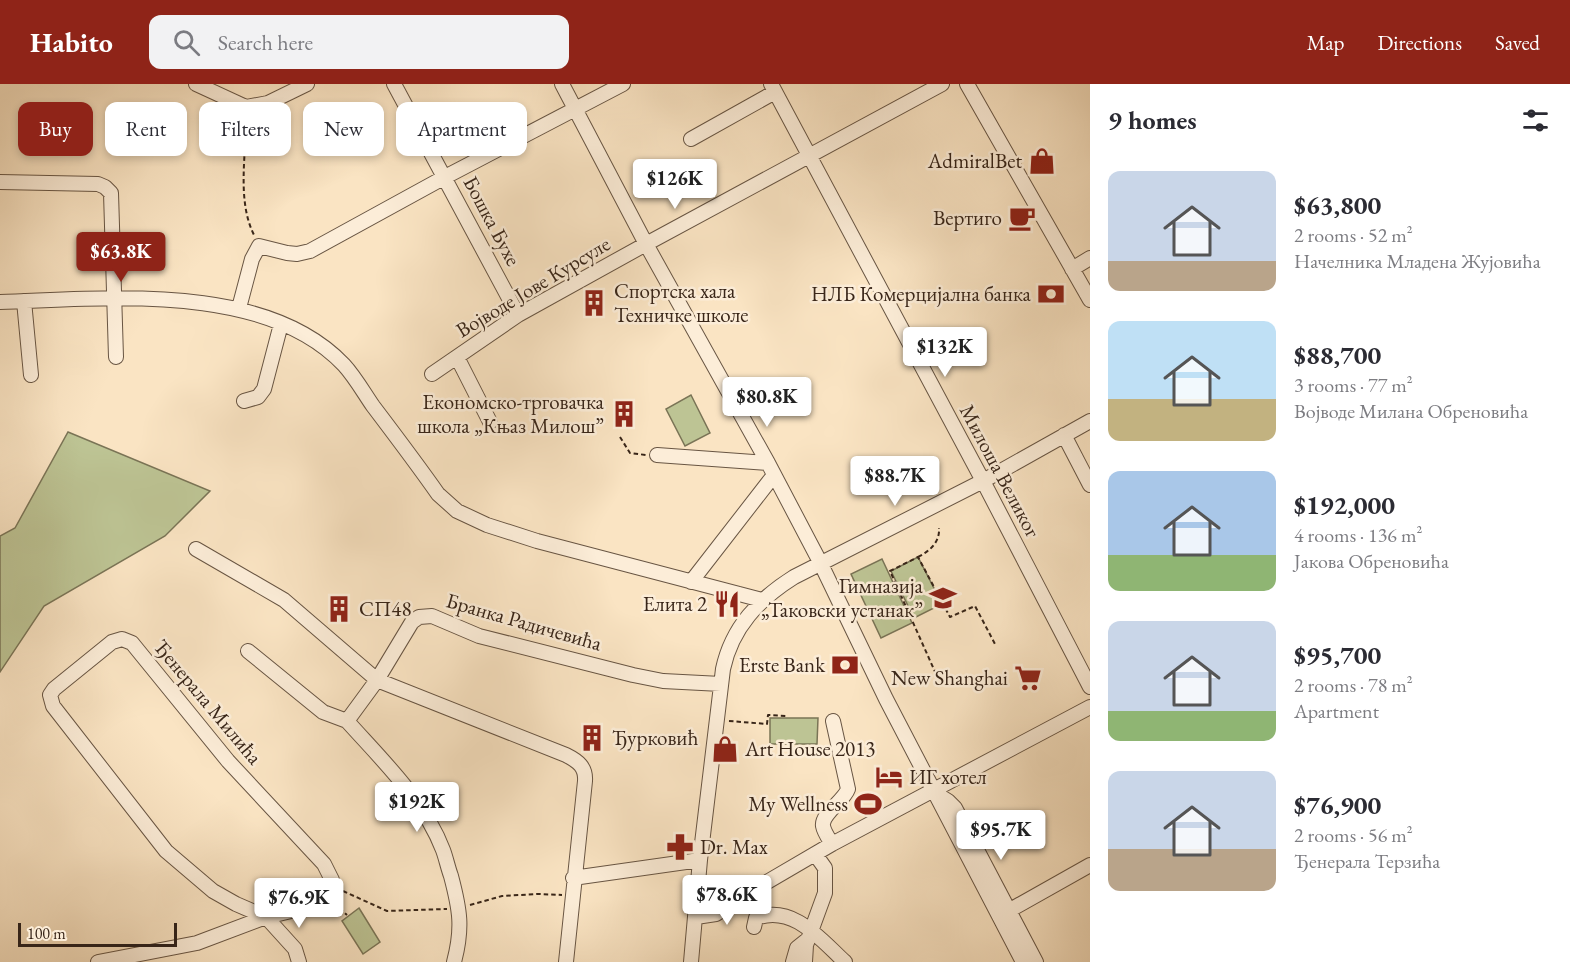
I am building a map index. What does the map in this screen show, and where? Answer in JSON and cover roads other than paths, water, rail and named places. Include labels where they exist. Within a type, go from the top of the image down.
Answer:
[{"type":"street","points":[[196,84],[246,107],[268,104],[307,84]]},
{"type":"street","name":"Бошка Бухе","points":[[394,84],[518,315]]},
{"type":"street","points":[[562,84],[646,244],[820,562],[933,792],[955,808],[1004,913],[1023,962]]},
{"type":"street","points":[[239,308],[252,260],[259,246],[287,254],[310,251],[623,84]]},
{"type":"street","name":"Војводе Јове Курсуле","points":[[432,374],[518,315],[942,84]]},
{"type":"street","points":[[967,84],[1090,300]]},
{"type":"street","points":[[691,139],[773,88]]},
{"type":"street","name":"Милоша Великог","points":[[773,88],[1090,687]]},
{"type":"street","points":[[0,182],[98,184],[105,186],[111,193],[117,357]]},
{"type":"street","points":[[1072,269],[1090,258]]},
{"type":"street","points":[[0,302],[153,299],[239,308],[281,324],[321,346],[344,365],[438,494],[457,511],[487,525],[537,541],[762,600]]},
{"type":"street","points":[[24,301],[31,375]]},
{"type":"street","points":[[244,401],[258,397],[264,389],[281,324]]},
{"type":"street","points":[[457,357],[490,422]]},
{"type":"street","points":[[691,962],[700,860],[721,684],[725,660],[746,618],[762,600],[785,582],[820,562],[983,481],[1090,421]]},
{"type":"street","points":[[1064,435],[1090,485]]},
{"type":"street","points":[[657,455],[771,469]]},
{"type":"street","points":[[691,582],[771,469]]},
{"type":"street","points":[[196,549],[284,600],[376,680],[576,760],[586,773],[573,878],[566,962]]},
{"type":"street","name":"Бранка Радичевића","points":[[347,722],[412,622],[419,617],[432,616],[479,636],[633,675],[663,681],[721,684]]},
{"type":"street","name":"Ђенерала Милића","points":[[117,639],[128,640],[132,643],[228,761],[324,864],[332,880],[332,887],[325,895],[291,911],[266,917],[213,891],[166,850],[53,706],[50,695],[54,688],[117,639]]},
{"type":"street","points":[[248,651],[323,712],[347,722],[396,776],[427,818],[443,849],[459,908],[461,929],[454,962]]},
{"type":"street","points":[[696,917],[716,914],[832,844],[1090,707]]},
{"type":"street","points":[[832,844],[823,825],[824,818],[846,796],[848,789],[833,721]]},
{"type":"street","points":[[805,962],[806,945],[825,893],[825,868],[815,854]]},
{"type":"street","points":[[573,878],[700,860]]},
{"type":"street","points":[[1004,913],[1090,865]]},
{"type":"street","points":[[697,900],[725,900],[743,896]]},
{"type":"street","points":[[754,927],[756,918],[767,914],[778,913],[797,920],[810,934],[845,962]]},
{"type":"street","points":[[1004,913],[1036,962]]},
{"type":"street","points":[[98,962],[197,944],[266,917],[295,949],[299,962]]},
{"type":"street","points":[[793,962],[797,948],[810,934]]},
{"type":"place","name":"AdmiralBet","points":[[1042,161]]},
{"type":"place","name":"Вертиго","points":[[1022,218]]},
{"type":"place","name":"НЛБ Комерцијална банка","points":[[1051,294]]},
{"type":"place","name":"Спортска хала Техничке школе","points":[[594,303]]},
{"type":"place","name":"Економско-трговачка школа „Књаз Милош”","points":[[624,414]]},
{"type":"place","name":"Гимназија „Таковски устанак”","points":[[943,598]]},
{"type":"place","name":"Елита 2","points":[[727,604]]},
{"type":"place","name":"СП48","points":[[339,609]]},
{"type":"place","name":"Erste Bank","points":[[845,665]]},
{"type":"place","name":"New Shanghai","points":[[1028,678]]},
{"type":"place","name":"Ђурковић","points":[[592,738]]},
{"type":"place","name":"Art House 2013","points":[[725,749]]},
{"type":"place","name":"ИГ хотел","points":[[889,777]]},
{"type":"place","name":"My Wellness","points":[[868,804]]},
{"type":"place","name":"Dr. Max","points":[[680,847]]}]
